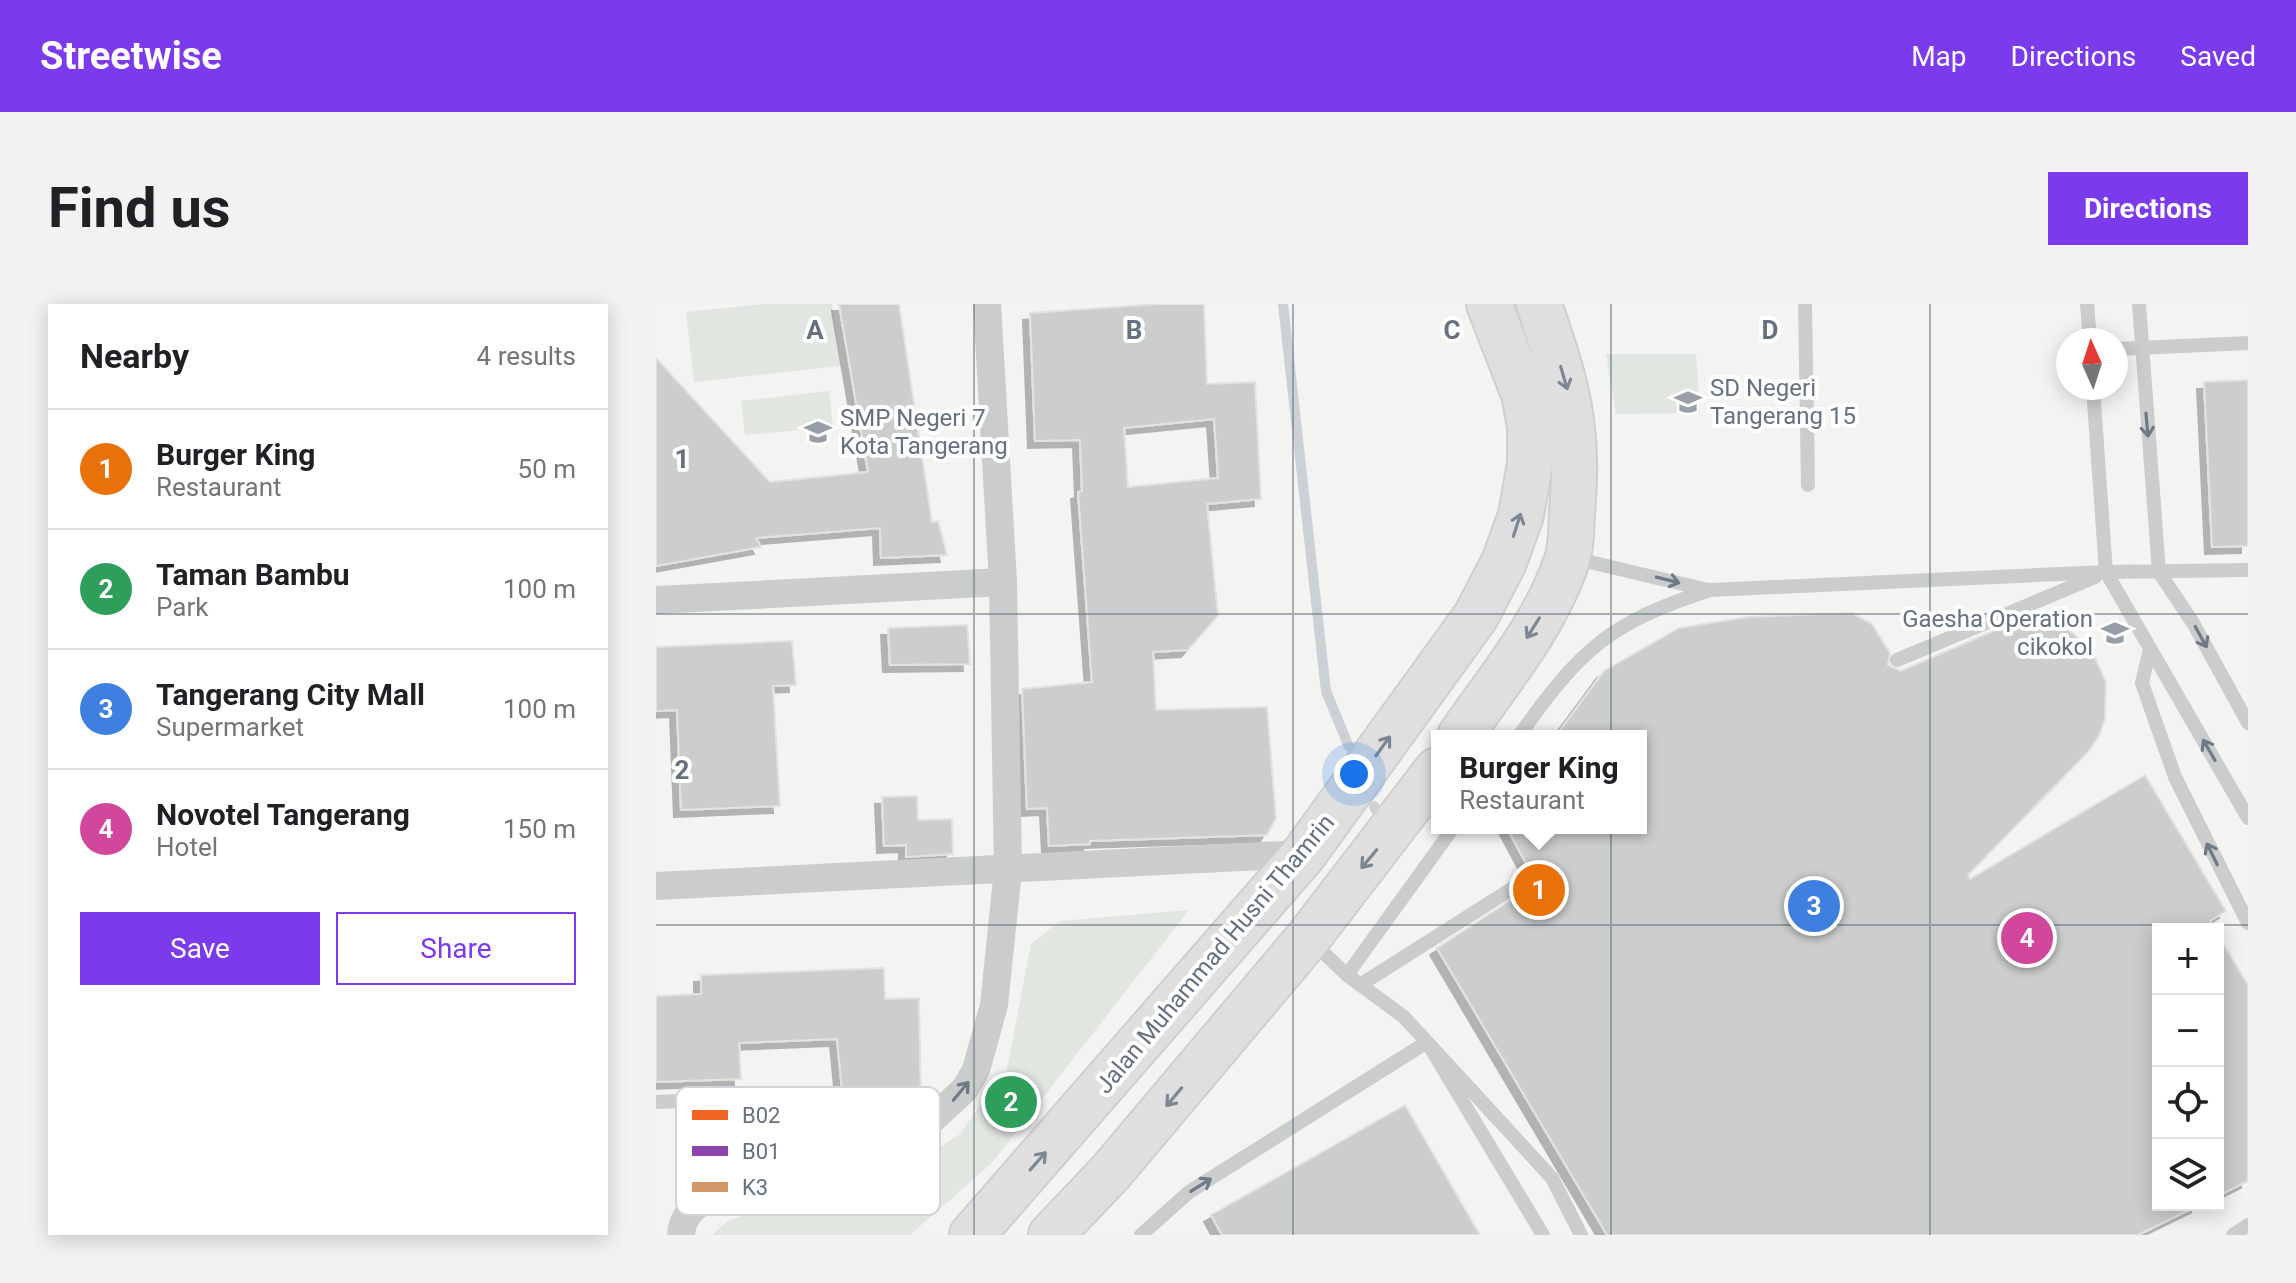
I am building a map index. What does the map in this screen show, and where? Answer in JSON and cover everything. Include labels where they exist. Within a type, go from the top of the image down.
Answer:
[{"type":"main road","name":"Jalan Muhammad Husni Thamrin","points":[[995,1221],[1304,854],[1476,616],[1504,562],[1521,515],[1530,464],[1530,426],[1524,394],[1489,304]]},
{"type":"main road","points":[[1464,730],[1539,619],[1569,557],[1575,483],[1574,425],[1566,382],[1539,304]]},
{"type":"main road","points":[[995,1221],[1013,1221],[1049,1235],[1110,1173],[1308,938],[1431,778]]},
{"type":"street","points":[[940,1112],[965,1089],[976,1070],[994,1005],[1008,870],[1003,582],[987,304]]},
{"type":"street","points":[[656,600],[1003,582]]},
{"type":"street","points":[[656,886],[1304,854]]},
{"type":"street","points":[[681,1235],[688,1215]]},
{"type":"lane","points":[[1805,304],[1808,485]]},
{"type":"lane","points":[[2087,304],[2089,328]]},
{"type":"lane","points":[[2139,304],[2159,572],[2193,623],[2248,723]]},
{"type":"lane","points":[[2128,348],[2248,343]]},
{"type":"lane","points":[[2094,400],[2106,572],[2248,818]]},
{"type":"lane","points":[[1569,557],[1710,590],[2106,572],[2248,570]]},
{"type":"lane","points":[[1897,660],[2106,572]]},
{"type":"lane","points":[[1523,730],[1561,677],[1600,640],[1654,609],[1710,590]]},
{"type":"lane","points":[[2150,649],[2142,683],[2170,763],[2248,923]]},
{"type":"lane","points":[[1347,975],[1449,834]]},
{"type":"lane","points":[[1360,985],[1532,876]]},
{"type":"lane","points":[[1308,938],[1347,975],[1404,1017],[1427,1042],[1552,1178],[1581,1235]]},
{"type":"lane","points":[[1141,1235],[1189,1192],[1427,1042]]},
{"type":"lane","points":[[1427,1042],[1543,1235]]},
{"type":"lane","points":[[656,1102],[676,1101]]},
{"type":"lane","points":[[2233,1235],[2248,1225]]},
{"type":"shaded area","points":[[764,304],[832,304],[841,366],[694,382],[686,312]]},
{"type":"shaded area","points":[[1606,354],[1696,354],[1700,413],[1616,414]]},
{"type":"shaded area","points":[[829,391],[833,427],[745,435],[741,401]]},
{"type":"shaded area","points":[[1189,910],[992,1163],[940,1209],[940,1147],[959,1135],[1007,1069],[1031,944],[1060,921]]},
{"type":"shaded area","points":[[748,1215],[933,1215],[910,1235],[712,1235],[729,1220]]},
{"type":"building","points":[[839,304],[899,304],[932,522],[938,521],[947,555],[881,558],[880,528],[756,538],[761,547],[656,566],[656,358],[770,482],[868,472]]},
{"type":"building","points":[[1204,304],[1207,384],[1255,382],[1261,499],[1207,504],[1218,616],[1188,650],[1153,652],[1156,710],[1267,707],[1276,818],[1267,835],[1090,841],[1090,844],[1049,846],[1047,808],[1027,809],[1022,689],[1092,682],[1078,492],[1082,491],[1080,440],[1035,441],[1030,313]],"holes":[[[1214,419],[1218,478],[1128,487],[1124,428]]]},
{"type":"building","points":[[2248,380],[2248,546],[2212,547],[2204,382]]},
{"type":"building","points":[[1852,613],[1872,624],[1890,653],[1888,665],[1901,671],[2030,615],[2063,625],[2091,649],[2106,682],[2105,719],[2099,736],[2089,751],[1968,875],[1970,879],[2145,775],[2226,911],[2211,923],[2152,923],[2152,1211],[2187,1211],[2138,1235],[1607,1235],[1437,948],[1540,881],[1541,871],[1528,867],[1510,834],[1647,834],[1647,730],[1560,730],[1604,671],[1679,628],[1748,617]]},
{"type":"building","points":[[967,625],[970,664],[890,665],[888,628]]},
{"type":"building","points":[[792,641],[796,685],[773,686],[780,806],[681,810],[677,710],[656,711],[656,647]]},
{"type":"building","points":[[917,796],[918,820],[952,819],[953,854],[906,857],[906,845],[884,846],[882,797]]},
{"type":"building","points":[[2224,945],[2248,985],[2248,1181],[2224,1193]]},
{"type":"building","points":[[884,968],[885,999],[919,998],[921,1087],[842,1087],[837,1039],[739,1043],[741,1079],[656,1082],[656,996],[701,994],[701,975]]},
{"type":"building","points":[[1405,1105],[1480,1235],[1222,1235],[1211,1215]]},
{"type":"waterway","points":[[1283,304],[1326,691],[1349,747]]},
{"type":"place","name":"SD Negeri Tangerang 15","points":[[1688,402]]},
{"type":"place","name":"SMP Negeri 7 Kota Tangerang","points":[[818,432]]},
{"type":"place","name":"Gaesha Operation cikokol","points":[[2115,633]]},
{"type":"place","name":"Burger King","points":[[1539,890]]},
{"type":"place","name":"Tangerang City Mall","points":[[1814,906]]},
{"type":"place","name":"Novotel Tangerang","points":[[2027,938]]},
{"type":"place","name":"Taman Bambu","points":[[1011,1102]]}]
